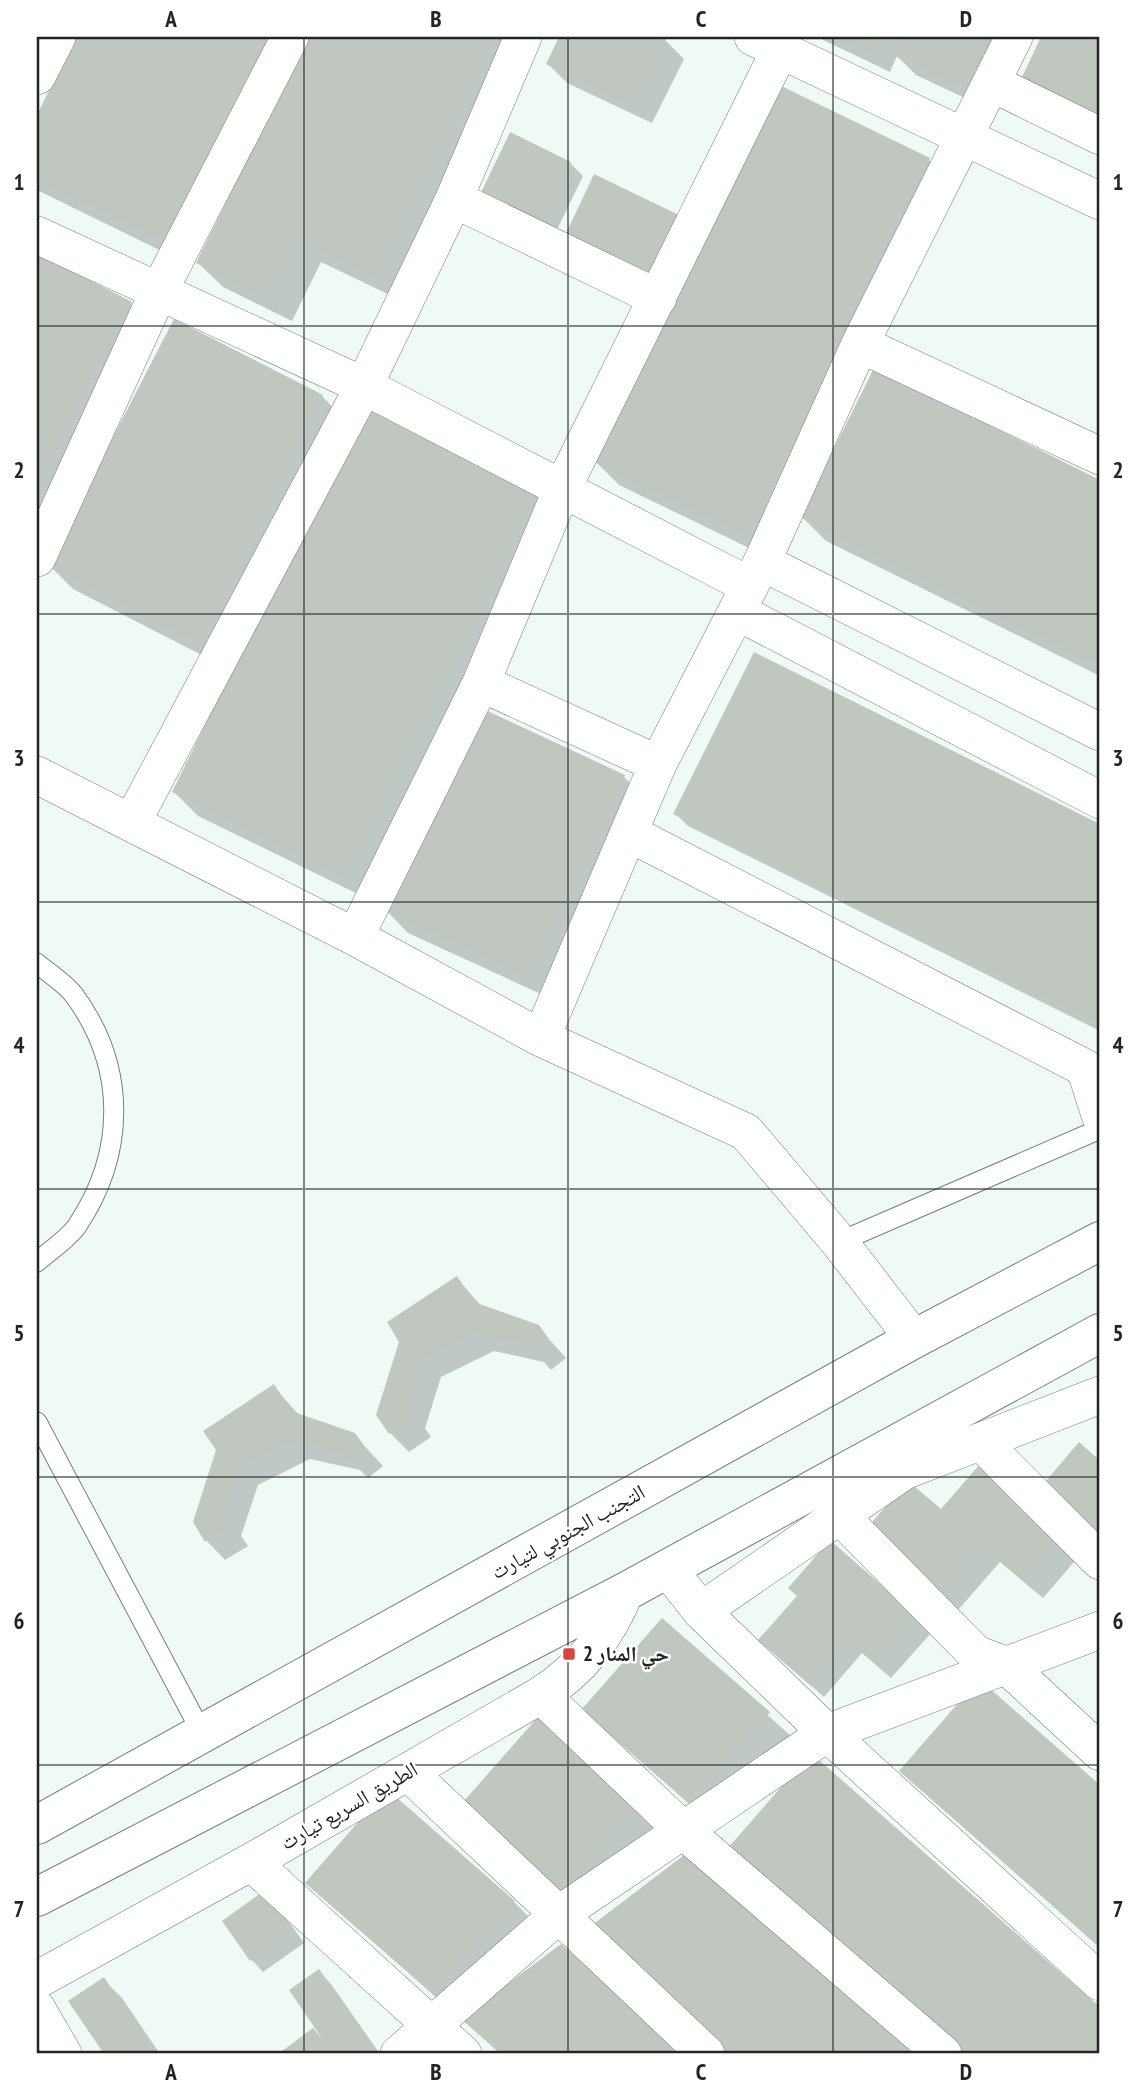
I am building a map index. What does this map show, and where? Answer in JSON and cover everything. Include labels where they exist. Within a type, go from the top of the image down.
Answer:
[{"type":"highway","name":"التجنب الجنوبي لتيارت","points":[[37,1825],[914,1339],[1100,1241]]},
{"type":"highway","points":[[37,1898],[625,1592],[1100,1333]]},
{"type":"street","points":[[37,76],[57,37]]},
{"type":"street","points":[[37,558],[158,293],[290,37]]},
{"type":"street","points":[[132,822],[364,386],[454,199],[523,37]]},
{"type":"street","points":[[541,1038],[658,764],[750,586],[860,344],[967,136],[1014,37]]},
{"type":"street","points":[[355,937],[481,683],[562,489],[658,298],[767,43],[1100,201]]},
{"type":"street","points":[[992,83],[1100,136]]},
{"type":"street","points":[[454,199],[658,298]]},
{"type":"street","points":[[37,235],[364,386],[750,586],[1100,800]]},
{"type":"street","points":[[860,344],[1100,456]]},
{"type":"street","points":[[750,586],[1100,732]]},
{"type":"street","points":[[481,683],[658,764]]},
{"type":"street","points":[[37,775],[355,937],[541,1038],[746,1132],[839,1242],[914,1339]]},
{"type":"street","points":[[629,833],[1085,1068],[1100,1115]]},
{"type":"street","points":[[701,1611],[904,1471],[1100,1395]]},
{"type":"street","points":[[981,1442],[1100,1561]]},
{"type":"street","points":[[840,1516],[976,1654],[1006,1665],[1100,1752]]},
{"type":"street","points":[[668,1569],[701,1611],[827,1733],[1100,1982]]},
{"type":"street","name":"الطريق السريع تيارت","points":[[37,1980],[251,1862],[541,1695],[577,1668],[593,1651],[606,1633],[625,1592]]},
{"type":"street","points":[[399,2054],[558,1915],[827,1733],[1100,1630]]},
{"type":"street","points":[[541,1695],[684,1832],[926,2049]]},
{"type":"street","points":[[408,1772],[706,2054]]},
{"type":"street","points":[[251,1862],[463,2054]]},
{"type":"street","points":[[37,2009],[64,2054]]},
{"type":"lane","points":[[37,963],[73,993],[104,1048],[116,1110],[106,1172],[75,1228],[37,1262]]},
{"type":"lane","points":[[839,1242],[1100,1129]]},
{"type":"lane","points":[[37,1422],[203,1735]]},
{"type":"building","points":[[75,37],[269,37],[167,243],[37,179],[37,115]]},
{"type":"building","points":[[308,37],[494,37],[375,277],[297,239],[268,298],[196,263]]},
{"type":"building","points":[[559,37],[666,39],[633,106],[546,64]]},
{"type":"building","points":[[834,37],[879,37],[871,54]]},
{"type":"building","points":[[905,37],[993,37],[967,91],[895,56]]},
{"type":"building","points":[[1041,37],[1100,37],[1100,114],[1022,77]]},
{"type":"building","points":[[775,83],[930,158],[747,536],[592,461]]},
{"type":"building","points":[[510,132],[571,162],[540,227],[479,197]]},
{"type":"building","points":[[594,174],[681,216],[648,284],[562,242]]},
{"type":"building","points":[[37,253],[132,302],[37,489]]},
{"type":"building","points":[[174,319],[323,395],[196,642],[47,565]]},
{"type":"building","points":[[874,368],[1100,480],[1100,666],[800,517]]},
{"type":"building","points":[[364,404],[535,489],[343,876],[172,792]]},
{"type":"building","points":[[754,652],[1100,824],[1100,1026],[673,814]]},
{"type":"building","points":[[477,706],[625,775],[529,977],[382,909]]},
{"type":"building","points":[[457,1276],[474,1302],[539,1325],[549,1339],[532,1352],[525,1344],[474,1333],[423,1359],[407,1408],[414,1418],[389,1434],[376,1415],[399,1342],[387,1322]]},
{"type":"building","points":[[274,1384],[291,1411],[355,1433],[365,1447],[348,1461],[342,1452],[291,1441],[239,1466],[224,1516],[231,1526],[205,1542],[193,1522],[216,1450],[203,1431]]},
{"type":"building","points":[[1079,1442],[1098,1459],[1100,1457],[1100,1540],[1040,1488]]},
{"type":"building","points":[[980,1464],[1062,1536],[1023,1581],[981,1544],[938,1593],[866,1529],[908,1481],[941,1509]]},
{"type":"building","points":[[830,1540],[913,1613],[872,1661],[849,1642],[811,1686],[758,1640],[797,1596],[788,1588]]},
{"type":"building","points":[[662,1618],[770,1712],[690,1804],[581,1710]]},
{"type":"building","points":[[979,1679],[1100,1785],[1100,1947],[899,1771]]},
{"type":"building","points":[[538,1717],[637,1805],[556,1898],[456,1810]]},
{"type":"building","points":[[811,1753],[1100,2007],[1100,2045],[1092,2054],[961,2054],[727,1849]]},
{"type":"building","points":[[387,1789],[515,1901],[433,1994],[305,1883]]},
{"type":"building","points":[[688,1852],[895,2034],[877,2054],[730,2054],[587,1929]]},
{"type":"building","points":[[265,1890],[293,1930],[250,1961],[222,1921]]},
{"type":"building","points":[[561,1944],[687,2054],[501,2054],[461,2019]]},
{"type":"building","points":[[319,1969],[372,2045],[358,2054],[278,2054],[313,2028],[323,2040],[289,1990]]},
{"type":"building","points":[[104,1977],[155,2054],[104,2054],[68,2001]]},
{"type":"place","name":"حي المنار 2","points":[[569,1654]]}]
